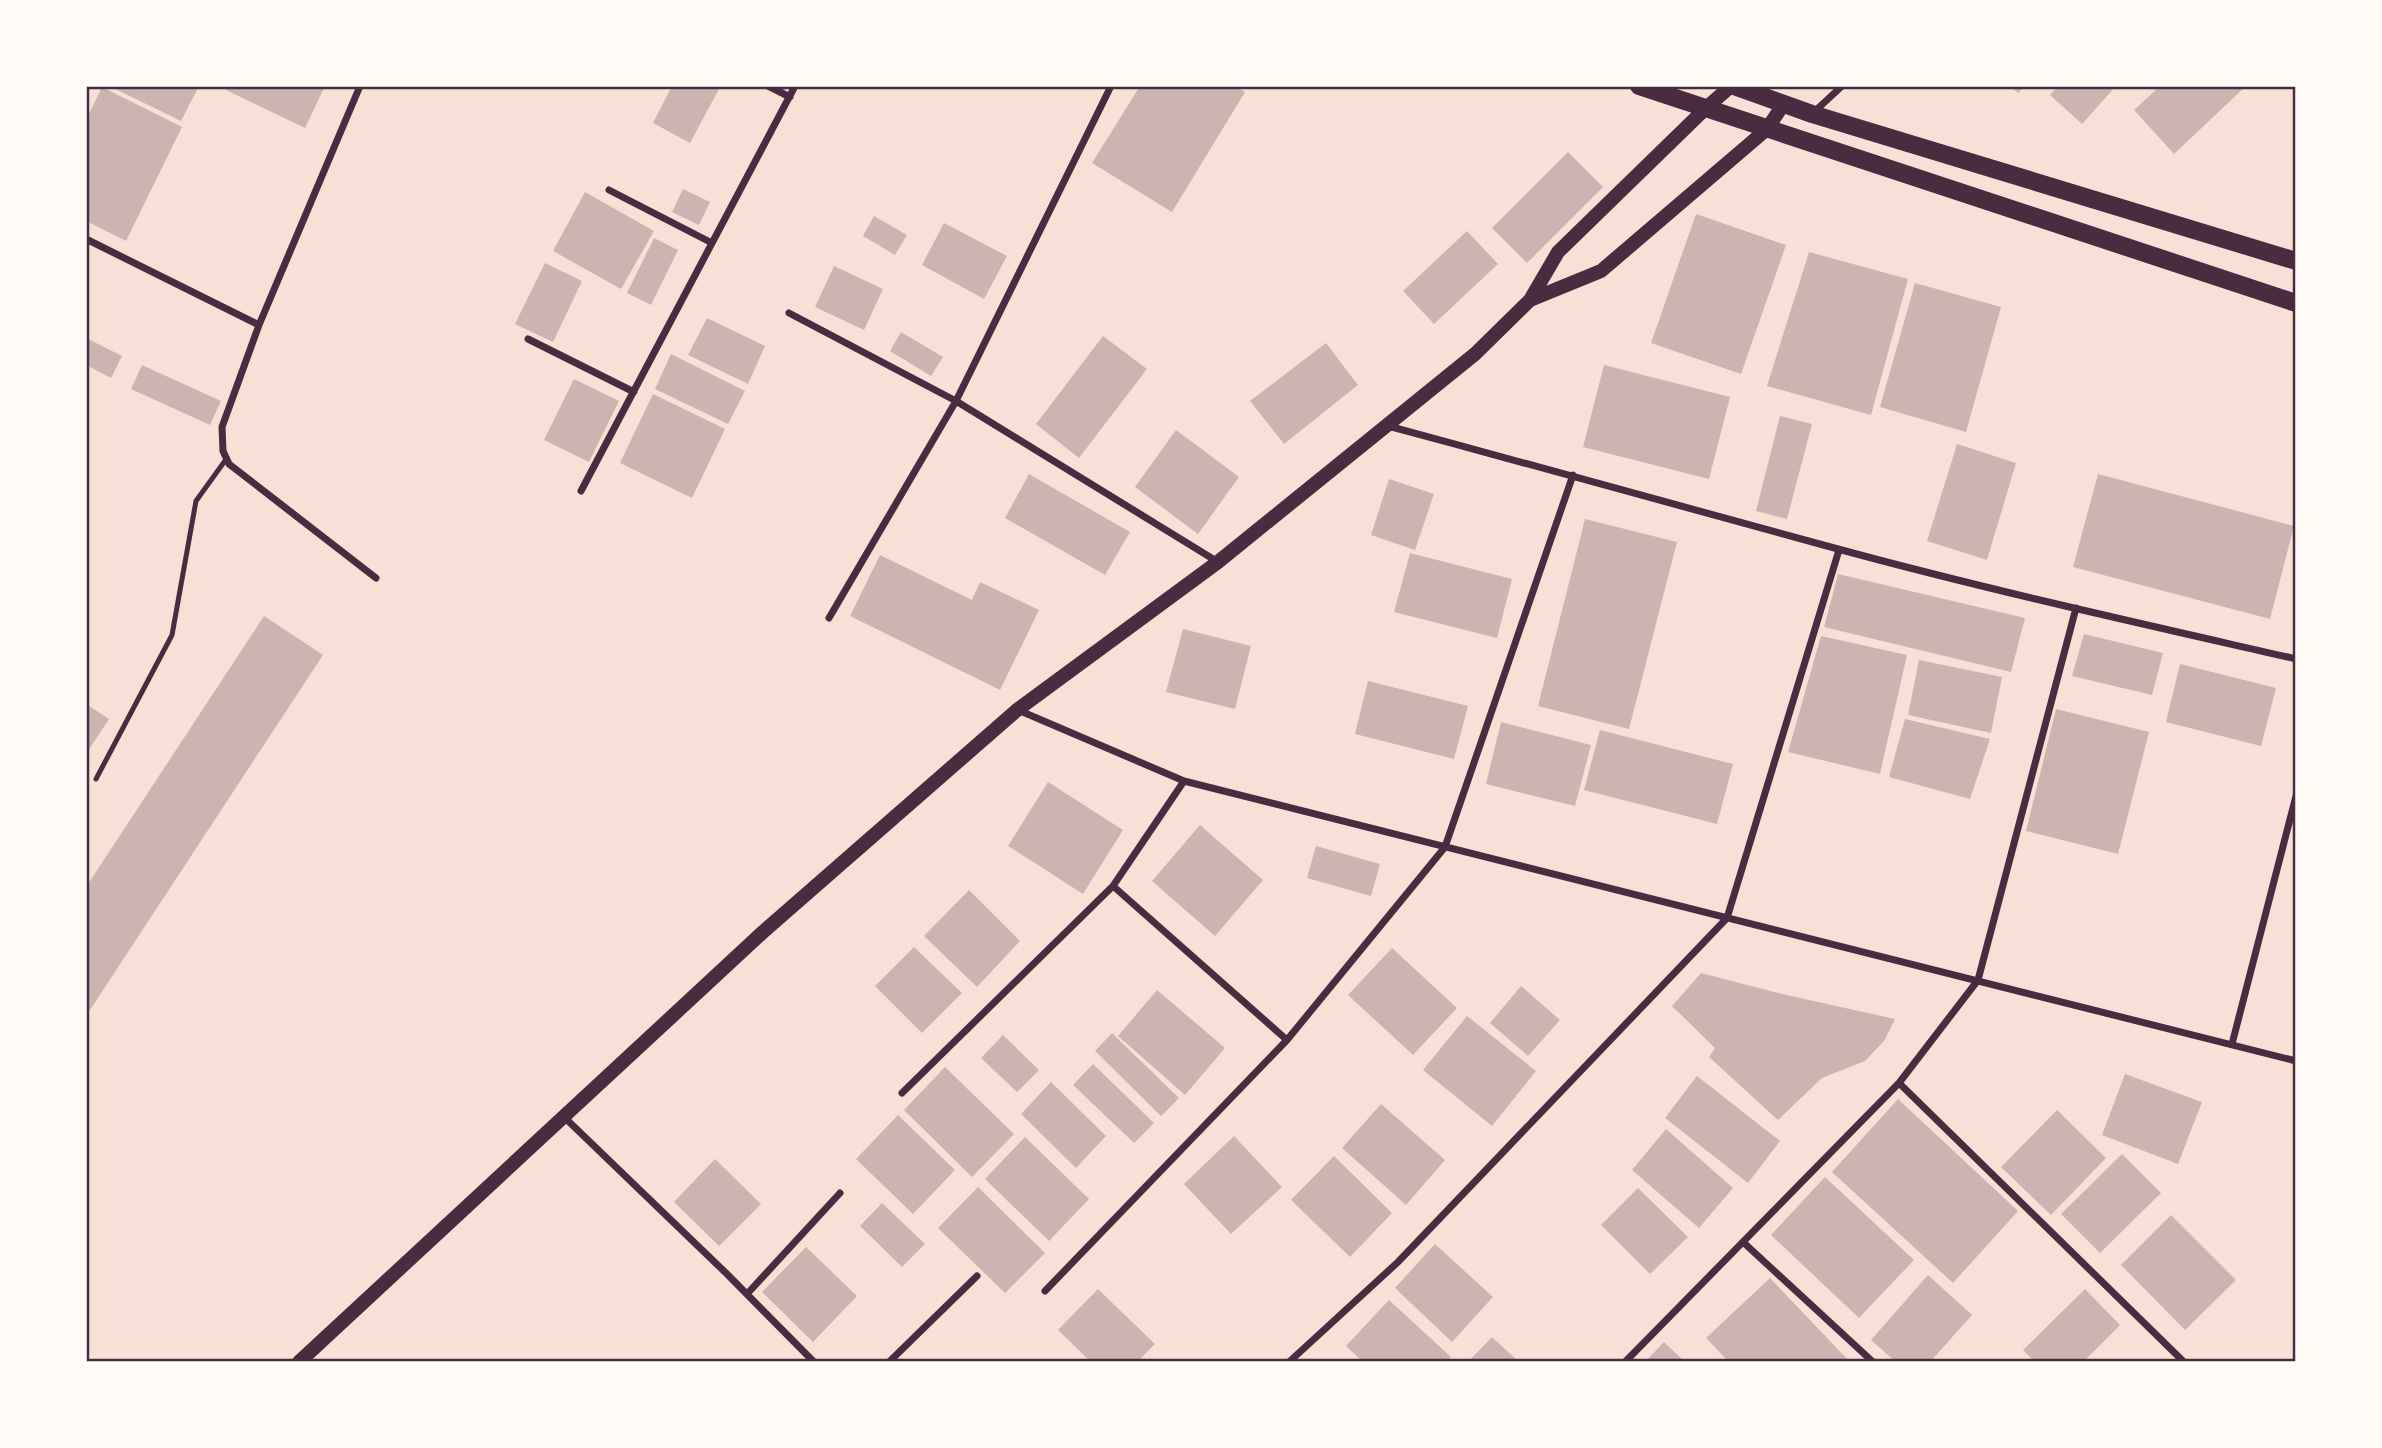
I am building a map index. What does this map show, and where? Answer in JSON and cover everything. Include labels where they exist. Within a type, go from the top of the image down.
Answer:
[{"type":"main road","points":[[1640,86],[2296,303]]},
{"type":"main road","points":[[299,1362],[763,932],[1017,710],[1218,562],[1475,354],[1530,300],[1558,252],[1706,107],[1733,86],[1783,105],[2296,261]]},
{"type":"main road","points":[[1530,300],[1601,271],[1768,129],[1783,105]]},
{"type":"street","points":[[360,86],[259,325],[222,427],[223,451],[229,464],[376,578]]},
{"type":"street","points":[[768,86],[790,97]]},
{"type":"street","points":[[582,491],[795,86]]},
{"type":"street","points":[[829,618],[956,401],[1111,86]]},
{"type":"street","points":[[1812,114],[1842,86]]},
{"type":"street","points":[[609,190],[712,243]]},
{"type":"street","points":[[86,239],[259,325]]},
{"type":"street","points":[[789,313],[956,401],[1218,562]]},
{"type":"street","points":[[527,338],[634,392]]},
{"type":"street","points":[[1387,426],[1839,550],[2296,659]]},
{"type":"street","points":[[1045,1291],[1287,1040],[1444,847],[1573,475]]},
{"type":"street","points":[[1289,1362],[1398,1262],[1727,918],[1839,550]]},
{"type":"street","points":[[1625,1362],[1899,1083],[1979,980],[2076,608]]},
{"type":"street","points":[[1017,710],[1184,781],[2296,1061]]},
{"type":"street","points":[[902,1093],[1113,886],[1184,781]]},
{"type":"street","points":[[2232,1044],[2296,796]]},
{"type":"street","points":[[1113,886],[1287,1040]]},
{"type":"street","points":[[1899,1083],[2185,1362]]},
{"type":"street","points":[[563,1115],[814,1362]]},
{"type":"street","points":[[747,1294],[840,1193]]},
{"type":"street","points":[[1743,1242],[1873,1362]]},
{"type":"street","points":[[889,1362],[977,1276]]},
{"type":"lane","points":[[96,779],[172,635],[196,501],[226,458]]},
{"type":"building","points":[[109,86],[199,86],[181,121]]},
{"type":"building","points":[[325,86],[305,128],[222,88]]},
{"type":"building","points":[[672,86],[713,86],[719,89],[690,143],[653,123]]},
{"type":"building","points":[[1140,86],[1235,86],[1245,92],[1172,212],[1092,163]]},
{"type":"building","points":[[2010,86],[2025,86],[2018,93]]},
{"type":"building","points":[[2058,86],[2116,86],[2082,124],[2050,95]]},
{"type":"building","points":[[2160,86],[2246,86],[2174,154],[2134,110]]},
{"type":"building","points":[[102,87],[182,127],[126,241],[86,221],[86,120]]},
{"type":"building","points":[[1568,152],[1603,187],[1527,263],[1492,228]]},
{"type":"building","points":[[683,189],[710,202],[699,225],[672,212]]},
{"type":"building","points":[[585,192],[654,231],[621,289],[553,251]]},
{"type":"building","points":[[1696,214],[1786,245],[1741,374],[1651,343]]},
{"type":"building","points":[[874,216],[907,235],[895,255],[863,236]]},
{"type":"building","points":[[944,223],[1007,256],[984,299],[922,265]]},
{"type":"building","points":[[1467,231],[1498,264],[1434,324],[1403,291]]},
{"type":"building","points":[[654,238],[678,250],[651,305],[627,293]]},
{"type":"building","points":[[1809,252],[1908,279],[1871,415],[1767,386]]},
{"type":"building","points":[[545,263],[582,281],[553,342],[515,324]]},
{"type":"building","points":[[834,266],[883,289],[864,330],[815,307]]},
{"type":"building","points":[[1915,283],[2001,307],[1966,432],[1880,407]]},
{"type":"building","points":[[707,318],[765,346],[748,384],[688,355]]},
{"type":"building","points":[[901,332],[943,357],[931,376],[890,351]]},
{"type":"building","points":[[1103,336],[1147,369],[1079,458],[1036,424]]},
{"type":"building","points":[[86,338],[122,356],[111,378],[86,365]]},
{"type":"building","points":[[1326,343],[1358,385],[1284,444],[1250,401]]},
{"type":"building","points":[[671,354],[745,391],[728,424],[655,389]]},
{"type":"building","points":[[142,365],[221,401],[210,425],[131,389]]},
{"type":"building","points":[[1604,365],[1730,397],[1709,479],[1583,447]]},
{"type":"building","points":[[574,379],[619,401],[589,462],[544,440]]},
{"type":"building","points":[[653,394],[725,429],[692,498],[620,463]]},
{"type":"building","points":[[1780,416],[1812,424],[1787,519],[1756,511]]},
{"type":"building","points":[[1176,430],[1239,477],[1198,534],[1135,487]]},
{"type":"building","points":[[1957,444],[2016,463],[1987,560],[1927,541]]},
{"type":"building","points":[[1029,474],[1130,532],[1105,575],[1005,518]]},
{"type":"building","points":[[2098,474],[2294,526],[2270,619],[2073,567]]},
{"type":"building","points":[[1389,479],[1434,494],[1415,550],[1371,535]]},
{"type":"building","points":[[1585,519],[1677,542],[1629,729],[1538,706]]},
{"type":"building","points":[[1410,553],[1512,579],[1497,638],[1394,612]]},
{"type":"building","points":[[880,555],[972,600],[980,582],[1039,610],[1000,690],[850,616]]},
{"type":"building","points":[[1838,574],[2025,618],[2011,672],[1824,627]]},
{"type":"building","points":[[264,616],[323,655],[86,1016],[86,887]]},
{"type":"building","points":[[1183,629],[1251,646],[1235,709],[1166,692]]},
{"type":"building","points":[[2084,634],[2163,653],[2152,695],[2072,676]]},
{"type":"building","points":[[1821,636],[1907,655],[1880,774],[1788,752]]},
{"type":"building","points":[[1919,660],[2002,677],[1991,733],[1908,715]]},
{"type":"building","points":[[2180,664],[2276,688],[2261,746],[2166,722]]},
{"type":"building","points":[[1368,681],[1468,706],[1454,759],[1355,734]]},
{"type":"building","points":[[86,704],[109,719],[86,754]]},
{"type":"building","points":[[2056,709],[2149,732],[2118,854],[2026,831]]},
{"type":"building","points":[[1905,719],[1990,739],[1970,799],[1889,777]]},
{"type":"building","points":[[1501,722],[1591,745],[1575,806],[1486,784]]},
{"type":"building","points":[[1600,730],[1733,764],[1717,824],[1584,790]]},
{"type":"building","points":[[1048,782],[1123,830],[1083,894],[1008,846]]},
{"type":"building","points":[[1200,825],[1263,880],[1215,936],[1152,881]]},
{"type":"building","points":[[1316,846],[1380,864],[1371,896],[1307,878]]},
{"type":"building","points":[[969,890],[1020,941],[977,987],[924,936]]},
{"type":"building","points":[[914,947],[962,993],[922,1033],[875,986]]},
{"type":"building","points":[[1392,948],[1457,1008],[1413,1055],[1348,995]]},
{"type":"building","points":[[1701,973],[1895,1019],[1884,1041],[1865,1061],[1822,1078],[1778,1120],[1709,1057],[1715,1048],[1672,1006]]},
{"type":"building","points":[[1521,986],[1560,1020],[1528,1056],[1490,1023]]},
{"type":"building","points":[[1157,990],[1225,1048],[1185,1095],[1118,1036]]},
{"type":"building","points":[[1467,1016],[1536,1071],[1492,1126],[1423,1070]]},
{"type":"building","points":[[1112,1033],[1179,1098],[1161,1116],[1095,1051]]},
{"type":"building","points":[[1003,1035],[1039,1070],[1017,1092],[981,1058]]},
{"type":"building","points":[[1093,1064],[1154,1123],[1134,1143],[1073,1085]]},
{"type":"building","points":[[945,1067],[1014,1134],[972,1177],[904,1110]]},
{"type":"building","points":[[2125,1074],[2202,1102],[2178,1164],[2102,1135]]},
{"type":"building","points":[[1697,1076],[1780,1141],[1748,1183],[1665,1118]]},
{"type":"building","points":[[1051,1082],[1106,1136],[1076,1168],[1021,1114]]},
{"type":"building","points":[[1898,1099],[2018,1211],[1953,1283],[1832,1172]]},
{"type":"building","points":[[1381,1104],[1445,1160],[1406,1205],[1342,1148]]},
{"type":"building","points":[[2057,1110],[2106,1158],[2051,1215],[2001,1167]]},
{"type":"building","points":[[898,1115],[955,1170],[913,1214],[856,1159]]},
{"type":"building","points":[[1666,1129],[1733,1188],[1699,1228],[1632,1170]]},
{"type":"building","points":[[1234,1136],[1282,1187],[1231,1234],[1184,1184]]},
{"type":"building","points":[[1025,1137],[1089,1199],[1049,1241],[985,1179]]},
{"type":"building","points":[[2122,1154],[2161,1193],[2100,1253],[2061,1214]]},
{"type":"building","points":[[1334,1156],[1392,1213],[1350,1257],[1291,1200]]},
{"type":"building","points":[[715,1159],[761,1204],[719,1246],[674,1202]]},
{"type":"building","points":[[1825,1177],[1914,1260],[1859,1318],[1771,1235]]},
{"type":"building","points":[[978,1187],[1045,1253],[1005,1293],[938,1228]]},
{"type":"building","points":[[1638,1188],[1688,1237],[1650,1274],[1601,1225]]},
{"type":"building","points":[[882,1203],[925,1244],[902,1267],[860,1226]]},
{"type":"building","points":[[2171,1215],[2236,1280],[2185,1330],[2121,1265]]},
{"type":"building","points":[[1435,1244],[1493,1297],[1452,1342],[1395,1288]]},
{"type":"building","points":[[806,1247],[857,1296],[813,1342],[762,1292]]},
{"type":"building","points":[[1928,1275],[1972,1315],[1930,1362],[1896,1362],[1871,1340]]},
{"type":"building","points":[[1770,1278],[1850,1362],[1729,1362],[1706,1338]]},
{"type":"building","points":[[1098,1289],[1155,1344],[1137,1362],[1091,1362],[1058,1330]]},
{"type":"building","points":[[2085,1289],[2120,1325],[2083,1362],[2035,1362],[2023,1350]]},
{"type":"building","points":[[1389,1300],[1451,1357],[1446,1362],[1363,1362],[1346,1346]]},
{"type":"building","points":[[1492,1337],[1519,1362],[1468,1362]]},
{"type":"building","points":[[1664,1342],[1685,1362],[1645,1362]]}]
